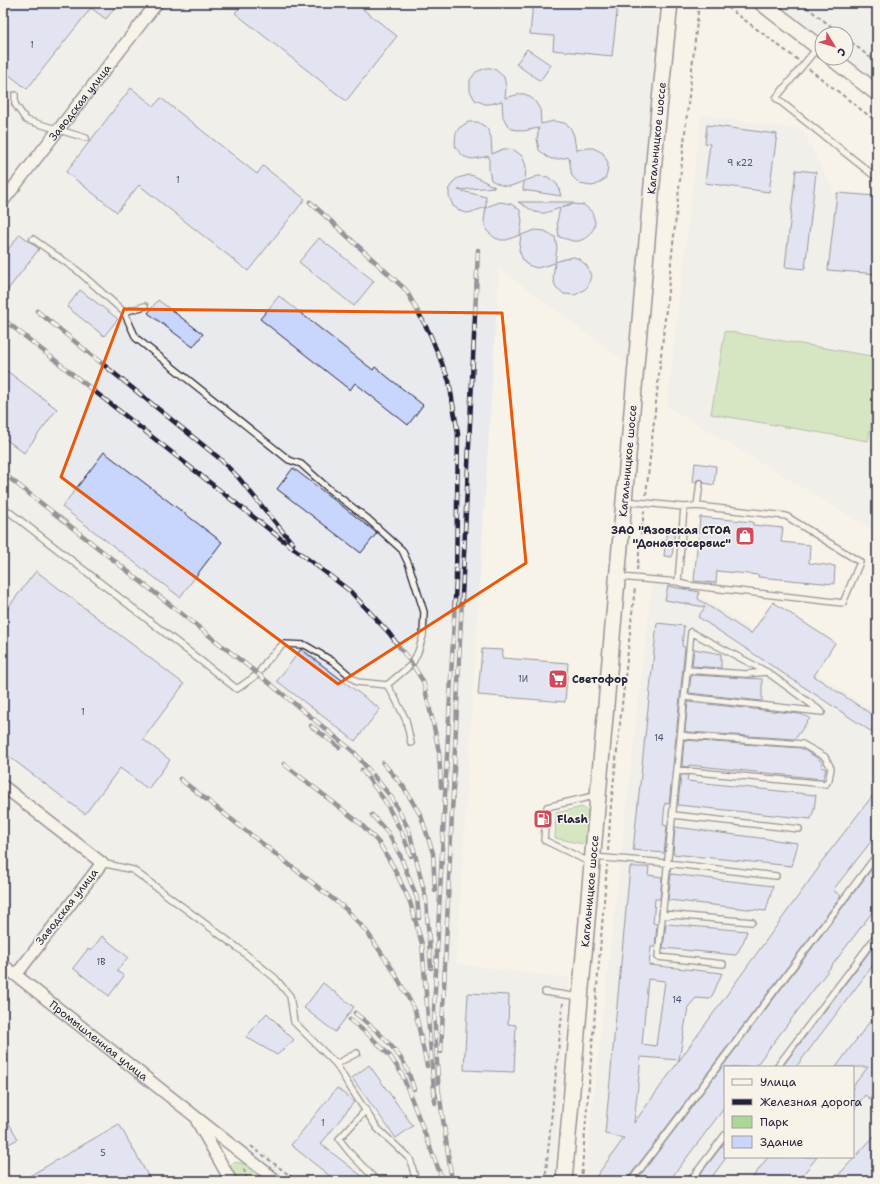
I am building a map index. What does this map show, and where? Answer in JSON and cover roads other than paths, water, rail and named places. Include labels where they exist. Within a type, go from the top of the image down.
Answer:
[{"type":"main road","name":"Кагальницкое шоссе","points":[[564,1181],[656,139],[670,3]]},
{"type":"main road","points":[[762,3],[814,43]]},
{"type":"main road","points":[[842,66],[877,94]]},
{"type":"street","name":"Заводская улица","points":[[3,201],[157,3]]},
{"type":"street","name":"Заводская улица","points":[[3,786],[102,863],[16,975]]},
{"type":"street","name":"Промышленная улица","points":[[3,965],[277,1181]]},
{"type":"street","name":"Промышленная улица","points":[[194,1116],[231,1181]]},
{"type":"lane","points":[[814,55],[776,98],[877,178]]},
{"type":"lane","points":[[15,95],[15,104],[26,120],[86,138]]},
{"type":"lane","points":[[3,507],[237,690],[258,674],[266,662],[283,644],[305,645],[334,662],[357,682],[387,685],[412,664],[418,652],[423,636],[424,612],[409,565],[402,550],[368,519],[330,490],[301,464],[289,460],[136,338],[124,312],[78,271],[33,239]]},
{"type":"lane","points":[[124,312],[145,306]]},
{"type":"lane","points":[[697,506],[700,483]]},
{"type":"lane","points":[[617,577],[678,582],[693,586],[842,603],[860,562],[786,516],[697,506],[684,507],[624,501]]},
{"type":"lane","points":[[678,582],[684,507]]},
{"type":"lane","points":[[685,697],[822,712],[767,672],[691,632],[658,957],[723,964]]},
{"type":"lane","points":[[687,670],[746,674],[767,672]]},
{"type":"lane","points":[[387,685],[406,720],[411,743]]},
{"type":"lane","points":[[677,770],[826,784],[829,779],[831,768],[825,757],[802,744],[681,735]]},
{"type":"lane","points":[[598,795],[547,807],[544,840],[592,860],[608,858],[668,863],[776,876]]},
{"type":"lane","points":[[673,814],[799,829]]},
{"type":"lane","points":[[631,1181],[877,855]]},
{"type":"lane","points":[[102,863],[134,870],[238,948],[275,978],[290,996],[294,1022],[336,1064],[377,1128],[410,1159],[416,1181]]},
{"type":"lane","points":[[662,914],[752,922]]},
{"type":"lane","points":[[778,1066],[877,936]]},
{"type":"lane","points":[[545,992],[580,997]]},
{"type":"lane","points":[[336,1064],[356,1053]]},
{"type":"lane","points":[[366,1110],[340,1139],[350,1153],[377,1181]]},
{"type":"lane","points":[[690,1181],[724,1136]]},
{"type":"railway","points":[[310,202],[406,290],[430,334],[449,381],[458,434],[456,580],[434,1010],[439,1097]]},
{"type":"railway","points":[[441,1052],[478,250]]},
{"type":"railway","points":[[37,311],[219,458],[238,477],[293,544]]},
{"type":"railway","points":[[3,319],[280,538],[350,591],[389,633],[423,681],[439,752],[441,787]]},
{"type":"railway","points":[[3,473],[258,674],[354,752],[392,798],[409,830],[426,899],[431,968]]},
{"type":"railway","points":[[311,726],[339,747]]},
{"type":"railway","points":[[383,763],[403,786],[421,816],[433,853],[435,891]]},
{"type":"railway","points":[[284,764],[361,824],[379,843],[394,868],[410,902],[422,944],[435,1103]]},
{"type":"railway","points":[[362,770],[385,801],[402,833],[411,856]]},
{"type":"railway","points":[[180,779],[347,910],[367,932],[393,970],[415,1010],[427,1066]]},
{"type":"railway","points":[[372,815],[388,833],[400,855],[417,898],[419,918]]},
{"type":"railway","points":[[355,1013],[395,1050],[406,1068],[414,1089]]},
{"type":"railway","points":[[350,1020],[369,1035],[390,1056],[402,1074],[443,1181]]},
{"type":"railway","points":[[439,1092],[452,1181]]},
{"type":"place","name":"ЗАО \"Азовская СТОА \"Донавтосервис\"","points":[[745,536]]},
{"type":"place","name":"Светофор","points":[[558,679]]},
{"type":"place","name":"Flash","points":[[543,819]]}]
